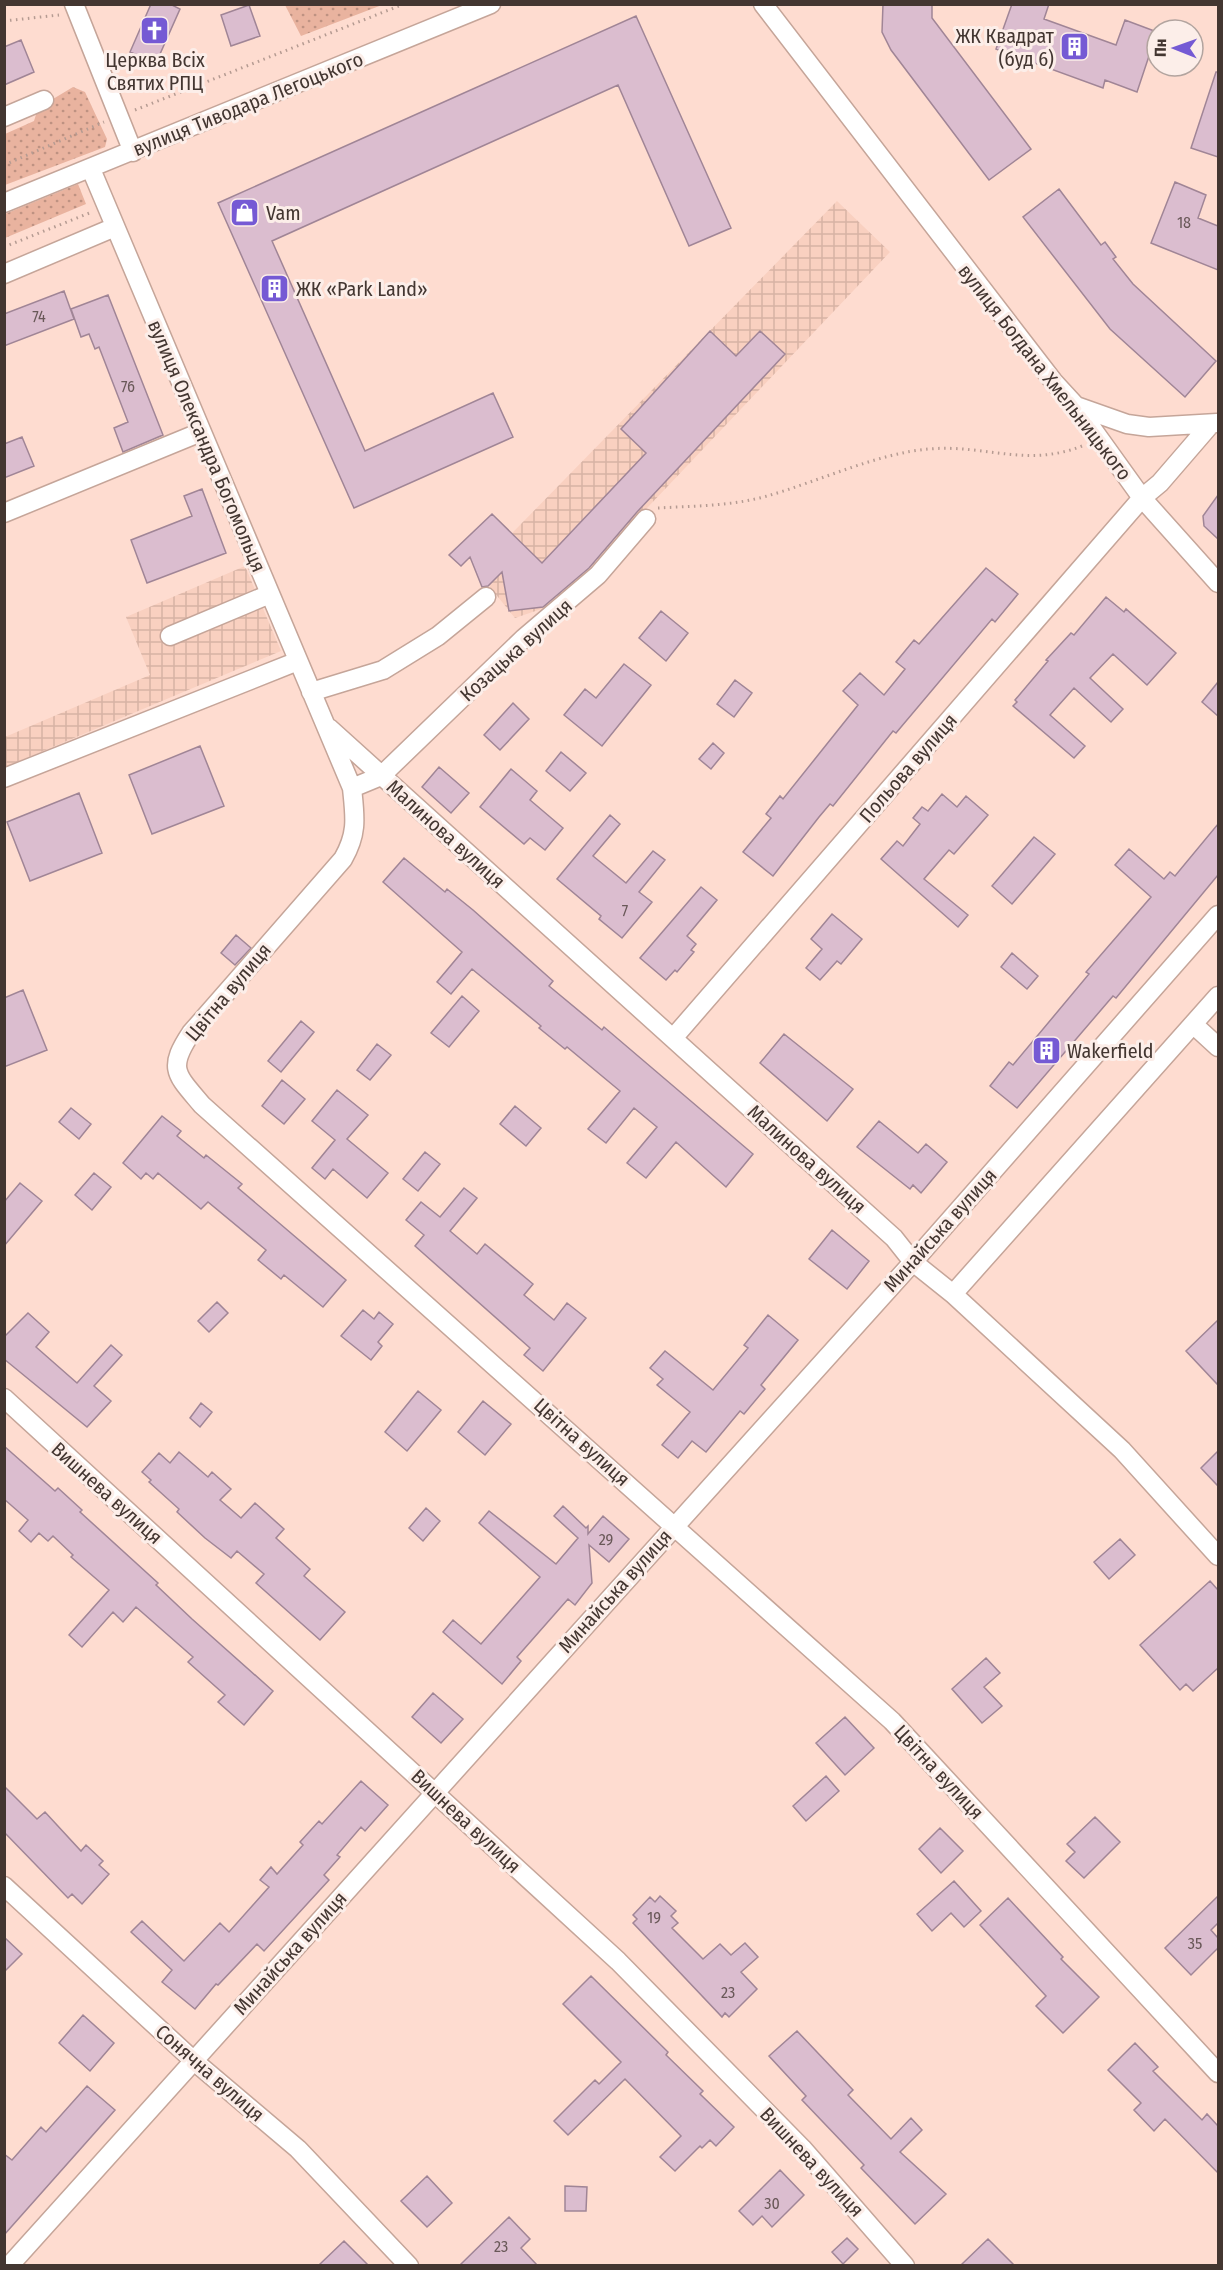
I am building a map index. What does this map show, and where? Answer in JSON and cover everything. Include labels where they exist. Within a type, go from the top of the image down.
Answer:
[{"type":"street","name":"вулиця Тиводара Легоцького","points":[[4,203],[91,170],[491,4]]},
{"type":"street","name":"вулиця Богдана Хмельницького","points":[[762,4],[877,155],[1076,406],[1142,498],[1218,584]]},
{"type":"street","points":[[69,10],[119,116],[133,152]]},
{"type":"street","points":[[4,117],[44,100]]},
{"type":"street","name":"вулиця Олександра Богомольця","points":[[91,170],[323,722]]},
{"type":"street","points":[[4,274],[115,227]]},
{"type":"street","points":[[1076,406],[1127,424],[1149,427],[1214,424]]},
{"type":"street","name":"Польова вулиця","points":[[674,1037],[1142,498],[1160,483],[1214,424]]},
{"type":"street","points":[[4,513],[201,432]]},
{"type":"street","name":"Козацька вулиця","points":[[381,776],[524,638],[598,575],[646,519]]},
{"type":"street","points":[[170,636],[270,594]]},
{"type":"street","points":[[310,692],[384,670],[438,636],[486,597]]},
{"type":"street","points":[[4,778],[298,661]]},
{"type":"street","name":"Малинова вулиця","points":[[323,722],[674,1037],[894,1238],[913,1262],[953,1294],[1122,1450],[1218,1556]]},
{"type":"street","name":"Цвітна вулиця","points":[[323,722],[352,788],[355,824],[353,842],[343,859],[191,1033],[178,1053],[176,1066],[181,1080],[202,1104],[892,1721],[1218,2073]]},
{"type":"street","points":[[352,788],[381,776]]},
{"type":"street","name":"Минайська вулиця","points":[[9,2265],[674,1524],[913,1262],[1218,915]]},
{"type":"street","points":[[953,1294],[1218,996]]},
{"type":"street","points":[[1194,1025],[1218,1047]]},
{"type":"street","name":"Вишнева вулиця","points":[[4,1398],[618,1961],[802,2148],[905,2265]]},
{"type":"street","name":"Сонячна вулиця","points":[[4,1886],[194,2061],[298,2149],[409,2265]]},
{"type":"path","points":[[4,165],[119,116],[404,4]]},
{"type":"path","points":[[4,21],[69,10]]},
{"type":"path","points":[[4,247],[106,206]]},
{"type":"path","points":[[646,519],[655,509],[764,497],[890,457],[928,449],[957,448],[999,455],[1060,455],[1098,439]]},
{"type":"shaded area","points":[[285,5],[382,5],[301,36]]},
{"type":"shaded area","points":[[73,87],[85,92],[107,139],[105,147],[5,185],[5,134],[34,121],[38,108]]},
{"type":"shaded area","points":[[78,184],[86,204],[5,238],[5,214]]},
{"type":"shaded area","points":[[837,201],[890,252],[556,604],[515,618],[476,570]]},
{"type":"shaded area","points":[[245,566],[281,651],[5,767],[5,737],[150,675],[126,617]]},
{"type":"building","name":"Церква Всіх Святих РПЦ","points":[[151,4],[170,4],[180,9],[156,63],[130,52]]},
{"type":"building","points":[[883,4],[932,4],[932,18],[1031,149],[989,180],[891,50],[882,32]]},
{"type":"building","name":"ЖК Квадрат (буд 6)","points":[[1012,4],[1049,4],[1044,19],[1116,45],[1125,20],[1145,28],[1145,68],[1137,92],[1105,80],[1103,88],[996,49]]},
{"type":"building","points":[[249,5],[260,36],[231,46],[221,15]]},
{"type":"building","name":"ЖК «Park Land»","points":[[636,16],[731,228],[689,246],[618,85],[272,241],[365,451],[493,393],[513,437],[354,508],[218,203]]},
{"type":"building","points":[[21,40],[34,72],[4,85],[4,47]]},
{"type":"building","points":[[1216,72],[1218,72],[1218,157],[1191,148]]},
{"type":"building","points":[[1175,182],[1206,195],[1198,218],[1218,226],[1218,270],[1151,243]]},
{"type":"building","points":[[1059,189],[1101,245],[1105,242],[1116,257],[1113,259],[1133,284],[1216,361],[1185,397],[1110,329],[1023,217]]},
{"type":"building","points":[[64,291],[74,319],[4,346],[4,314]]},
{"type":"building","points":[[108,295],[163,435],[123,452],[114,428],[128,422],[99,347],[95,349],[89,334],[81,337],[71,309]]},
{"type":"building","points":[[710,331],[736,356],[760,331],[785,354],[637,512],[589,568],[543,607],[509,611],[502,572],[488,586],[482,587],[470,557],[461,566],[449,555],[492,514],[542,563],[646,453],[621,429]]},
{"type":"building","points":[[22,437],[34,466],[4,478],[4,444]]},
{"type":"building","points":[[202,489],[226,553],[147,583],[131,540],[192,516],[184,496]]},
{"type":"building","points":[[1218,495],[1218,539],[1204,526],[1203,516]]},
{"type":"building","points":[[986,568],[1018,594],[995,622],[992,619],[896,733],[893,731],[833,806],[830,804],[819,817],[773,876],[743,852],[771,818],[766,814],[780,796],[783,799],[858,705],[843,691],[860,673],[884,695],[905,669],[896,662],[914,640],[919,644]]},
{"type":"building","points":[[1106,597],[1124,612],[1126,609],[1176,653],[1147,685],[1113,654],[1090,678],[1123,709],[1111,722],[1074,688],[1050,715],[1085,746],[1074,758],[1013,706],[1017,702],[1015,700],[1048,661],[1046,660],[1071,633],[1074,635]]},
{"type":"building","points":[[661,611],[688,633],[666,661],[639,638]]},
{"type":"building","points":[[624,664],[651,685],[602,746],[564,715],[585,689],[596,698]]},
{"type":"building","points":[[735,680],[752,693],[734,717],[717,704]]},
{"type":"building","points":[[1218,682],[1218,716],[1202,702]]},
{"type":"building","points":[[513,703],[529,719],[500,750],[484,735]]},
{"type":"building","points":[[713,743],[724,753],[711,769],[699,759]]},
{"type":"building","points":[[200,746],[224,806],[152,834],[129,775]]},
{"type":"building","points":[[561,752],[586,773],[570,791],[546,771]]},
{"type":"building","points":[[439,767],[469,793],[451,813],[422,787]]},
{"type":"building","points":[[511,769],[537,791],[530,800],[563,828],[545,850],[530,838],[524,844],[480,807]]},
{"type":"building","points":[[79,793],[102,853],[30,881],[7,822]]},
{"type":"building","points":[[942,794],[957,807],[966,796],[988,815],[954,854],[949,850],[924,879],[968,915],[958,927],[881,859],[897,841],[903,846],[920,824],[913,818],[922,807],[928,811]]},
{"type":"building","points":[[610,815],[620,824],[593,856],[626,883],[653,851],[665,860],[639,892],[652,902],[622,938],[599,919],[601,916],[557,879]]},
{"type":"building","points":[[1218,824],[1218,875],[1116,998],[1113,996],[1017,1108],[990,1086],[1009,1062],[1013,1065],[1089,974],[1086,972],[1151,897],[1115,865],[1129,849],[1164,879],[1170,872],[1175,876]]},
{"type":"building","points":[[1034,837],[1055,854],[1012,904],[992,886]]},
{"type":"building","points":[[404,858],[445,892],[447,889],[473,910],[553,981],[549,986],[602,1030],[604,1027],[753,1154],[726,1187],[676,1142],[646,1178],[627,1163],[657,1127],[634,1108],[606,1143],[588,1129],[620,1091],[567,1047],[565,1049],[539,1028],[541,1026],[472,969],[451,994],[437,982],[462,952],[383,882]]},
{"type":"building","points":[[701,887],[717,900],[687,936],[696,944],[691,950],[694,952],[677,972],[675,970],[666,980],[640,958]]},
{"type":"building","points":[[832,914],[862,939],[841,964],[837,961],[820,980],[806,968],[822,949],[811,939]]},
{"type":"building","points":[[236,935],[251,948],[235,965],[221,953]]},
{"type":"building","points":[[1012,953],[1038,976],[1027,989],[1001,967]]},
{"type":"building","points":[[23,990],[47,1050],[4,1067],[4,998]]},
{"type":"building","points":[[462,996],[479,1011],[449,1047],[431,1033]]},
{"type":"building","points":[[301,1021],[314,1032],[281,1072],[268,1061]]},
{"type":"building","points":[[784,1034],[853,1089],[827,1121],[760,1063]]},
{"type":"building","points":[[377,1044],[391,1055],[370,1080],[357,1070]]},
{"type":"building","points":[[282,1080],[305,1099],[284,1124],[262,1106]]},
{"type":"building","points":[[337,1090],[368,1115],[347,1139],[388,1173],[367,1198],[333,1169],[325,1179],[312,1168],[335,1140],[312,1121]]},
{"type":"building","points":[[515,1106],[541,1128],[526,1146],[500,1124]]},
{"type":"building","points":[[71,1108],[91,1124],[79,1139],[59,1122]]},
{"type":"building","points":[[162,1116],[181,1131],[177,1136],[204,1158],[206,1155],[242,1184],[238,1188],[346,1280],[323,1307],[284,1275],[281,1279],[258,1260],[266,1250],[208,1202],[201,1209],[158,1173],[153,1179],[146,1173],[141,1179],[123,1163]]},
{"type":"building","points":[[879,1121],[918,1153],[926,1144],[947,1162],[921,1193],[913,1185],[910,1189],[857,1147]]},
{"type":"building","points":[[425,1152],[440,1164],[418,1191],[403,1179]]},
{"type":"building","points":[[94,1173],[111,1187],[92,1210],[75,1195]]},
{"type":"building","points":[[20,1183],[42,1201],[4,1246],[4,1202]]},
{"type":"building","points":[[464,1188],[477,1198],[450,1231],[477,1254],[485,1244],[533,1284],[524,1295],[554,1320],[567,1303],[586,1318],[543,1371],[524,1355],[530,1348],[415,1246],[424,1235],[406,1220],[421,1202],[440,1217]]},
{"type":"building","points":[[832,1230],[869,1261],[847,1289],[809,1259]]},
{"type":"building","points":[[217,1302],[228,1313],[209,1332],[198,1321]]},
{"type":"building","points":[[363,1310],[374,1319],[379,1312],[393,1324],[378,1342],[382,1346],[371,1360],[341,1336]]},
{"type":"building","points":[[28,1313],[49,1332],[36,1347],[77,1383],[111,1345],[122,1355],[94,1386],[111,1401],[87,1427],[4,1359],[4,1337]]},
{"type":"building","points":[[768,1315],[798,1340],[761,1385],[765,1389],[744,1414],[740,1411],[706,1452],[692,1441],[678,1458],[662,1445],[690,1412],[657,1385],[663,1379],[650,1368],[665,1351],[713,1390],[748,1348],[744,1345]]},
{"type":"building","points":[[1218,1320],[1218,1385],[1186,1351]]},
{"type":"building","points":[[418,1391],[441,1410],[407,1451],[385,1432]]},
{"type":"building","points":[[483,1401],[511,1424],[485,1455],[458,1432]]},
{"type":"building","points":[[201,1403],[212,1412],[200,1427],[190,1418]]},
{"type":"building","points":[[4,1446],[55,1491],[58,1488],[82,1510],[80,1512],[158,1583],[156,1585],[192,1619],[273,1691],[244,1725],[218,1702],[225,1695],[188,1662],[193,1657],[136,1607],[123,1622],[113,1612],[82,1647],[69,1635],[109,1590],[71,1557],[73,1555],[53,1536],[48,1541],[39,1533],[31,1542],[19,1531],[28,1520],[4,1499]]},
{"type":"building","points":[[1218,1451],[1218,1486],[1201,1468]]},
{"type":"building","points":[[179,1452],[208,1477],[212,1472],[231,1489],[220,1500],[241,1518],[255,1503],[284,1529],[276,1538],[310,1569],[304,1576],[345,1612],[320,1640],[256,1583],[264,1574],[237,1551],[231,1558],[205,1538],[177,1512],[179,1509],[149,1482],[151,1480],[142,1472],[159,1453],[170,1463]]},
{"type":"building","points":[[563,1506],[586,1528],[588,1526],[588,1534],[603,1516],[629,1539],[609,1562],[589,1545],[592,1583],[575,1605],[568,1599],[517,1657],[521,1661],[502,1684],[443,1632],[453,1620],[481,1644],[540,1577],[479,1523],[489,1511],[556,1564],[578,1538],[554,1516]]},
{"type":"building","points":[[426,1508],[440,1521],[423,1541],[409,1528]]},
{"type":"building","points":[[1120,1539],[1135,1555],[1109,1579],[1094,1562]]},
{"type":"building","points":[[1210,1581],[1218,1590],[1218,1668],[1193,1691],[1186,1684],[1180,1690],[1140,1645]]},
{"type":"building","points":[[986,1658],[1000,1673],[984,1687],[1002,1706],[982,1723],[952,1689]]},
{"type":"building","points":[[433,1693],[463,1719],[441,1743],[412,1717]]},
{"type":"building","points":[[845,1717],[874,1748],[845,1775],[816,1743]]},
{"type":"building","points":[[826,1776],[839,1791],[806,1821],[793,1806]]},
{"type":"building","points":[[361,1781],[388,1805],[365,1831],[361,1827],[337,1855],[340,1857],[324,1875],[329,1880],[264,1951],[257,1944],[218,1985],[216,1984],[195,2009],[162,1982],[172,1970],[131,1932],[142,1921],[184,1961],[220,1923],[229,1932],[269,1887],[260,1880],[271,1867],[277,1874],[303,1845],[300,1842],[319,1821],[322,1824]]},
{"type":"building","points":[[4,1786],[37,1819],[45,1812],[81,1851],[86,1845],[103,1861],[99,1865],[109,1874],[82,1904],[72,1894],[68,1898],[4,1832]]},
{"type":"building","points":[[1095,1817],[1120,1842],[1084,1878],[1066,1861],[1075,1852],[1067,1844]]},
{"type":"building","points":[[940,1828],[963,1851],[941,1873],[919,1849]]},
{"type":"building","points":[[954,1881],[981,1911],[964,1927],[951,1913],[932,1931],[917,1914]]},
{"type":"building","points":[[660,1896],[676,1911],[671,1916],[678,1923],[672,1928],[703,1959],[720,1944],[731,1955],[745,1943],[758,1957],[741,1972],[757,1989],[729,2017],[725,2013],[722,2017],[633,1923],[637,1919],[633,1915],[650,1897],[655,1902]]},
{"type":"building","points":[[1218,1896],[1218,1923],[1211,1930],[1218,1938],[1218,1948],[1191,1975],[1165,1948]]},
{"type":"building","points":[[1008,1898],[1063,1957],[1061,1959],[1099,1997],[1063,2033],[1036,2006],[1046,1996],[980,1925]]},
{"type":"building","points":[[4,1937],[22,1954],[4,1972]]},
{"type":"building","points":[[591,1976],[668,2052],[666,2055],[703,2091],[700,2094],[734,2127],[716,2146],[710,2140],[702,2148],[700,2146],[675,2171],[660,2157],[681,2136],[625,2079],[568,2135],[554,2121],[595,2080],[599,2084],[621,2062],[563,2004]]},
{"type":"building","points":[[83,2015],[114,2043],[90,2071],[59,2043]]},
{"type":"building","points":[[797,2031],[853,2090],[848,2095],[891,2139],[911,2118],[922,2130],[900,2152],[946,2194],[915,2224],[861,2168],[864,2165],[802,2100],[806,2096],[769,2056]]},
{"type":"building","points":[[1135,2043],[1158,2067],[1153,2071],[1202,2120],[1207,2114],[1218,2126],[1218,2173],[1165,2119],[1154,2131],[1134,2110],[1141,2103],[1108,2070]]},
{"type":"building","points":[[87,2086],[115,2110],[4,2235],[4,2154],[12,2160],[41,2127],[46,2132]]},
{"type":"building","points":[[780,2170],[804,2195],[772,2227],[762,2216],[753,2225],[739,2211]]},
{"type":"building","points":[[427,2176],[452,2203],[427,2227],[401,2201]]},
{"type":"building","points":[[565,2186],[587,2187],[586,2211],[565,2211]]},
{"type":"building","points":[[509,2217],[530,2239],[521,2248],[537,2265],[460,2265]]},
{"type":"building","points":[[847,2238],[858,2249],[843,2264],[832,2252]]},
{"type":"building","points":[[988,2239],[1014,2265],[961,2265]]},
{"type":"building","points":[[344,2241],[368,2265],[319,2265]]},
{"type":"place","name":"Церква Всіх Святих РПЦ","points":[[155,30]]},
{"type":"place","name":"ЖК Квадрат (буд 6)","points":[[1075,47]]},
{"type":"place","name":"Vam","points":[[245,213]]},
{"type":"place","name":"ЖК «Park Land»","points":[[275,289]]},
{"type":"place","name":"Wakerfield","points":[[1046,1051]]}]
